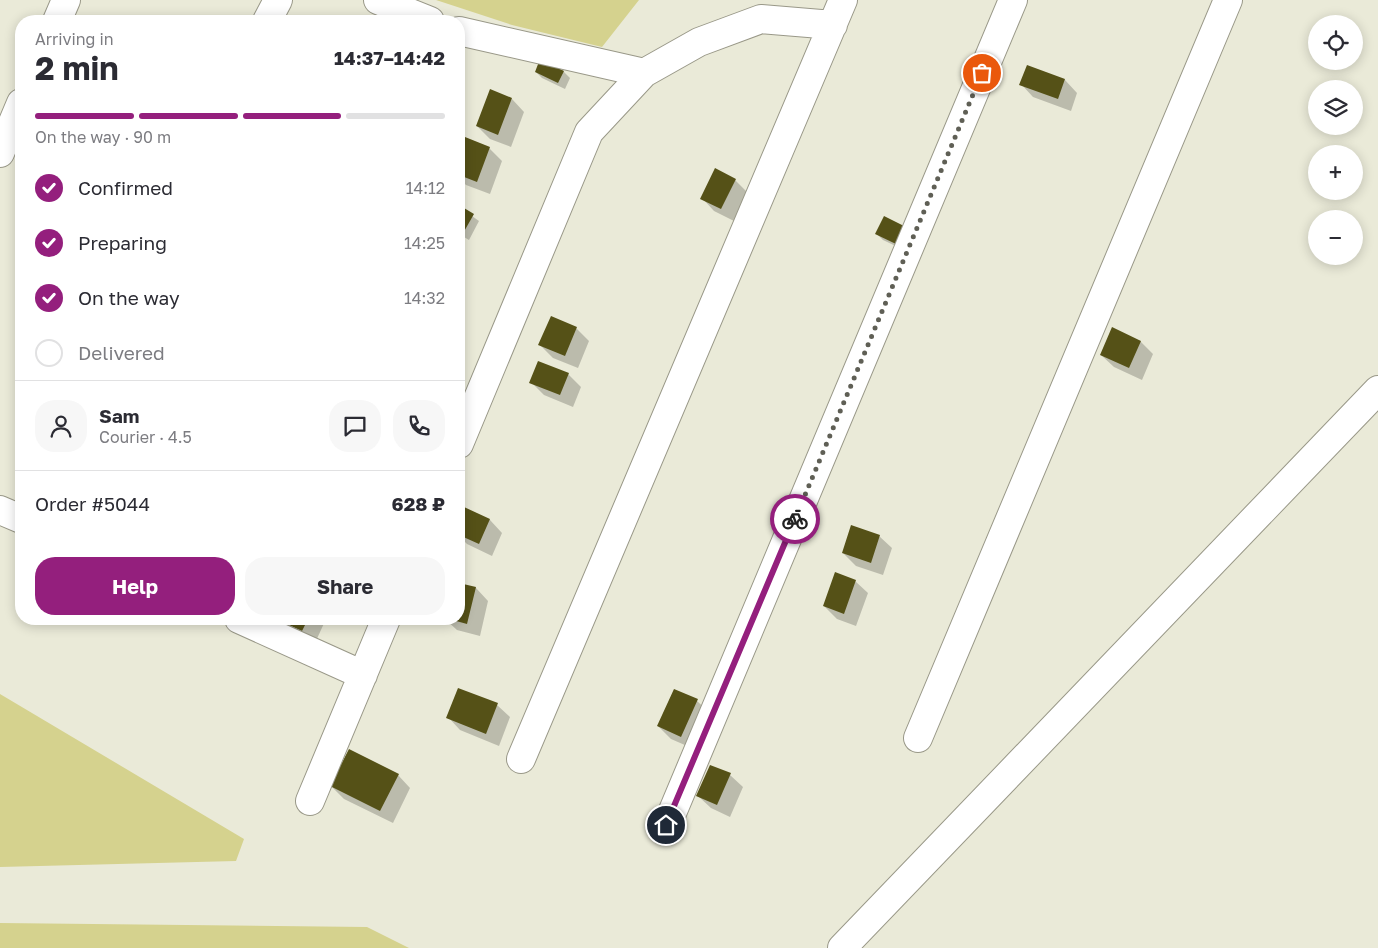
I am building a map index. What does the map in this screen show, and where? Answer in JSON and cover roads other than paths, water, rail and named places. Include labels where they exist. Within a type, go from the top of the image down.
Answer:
[{"type":"street","points":[[59,15],[66,0]]},
{"type":"street","points":[[270,15],[278,0]]},
{"type":"street","points":[[378,0],[415,15]]},
{"type":"street","points":[[521,759],[843,0]]},
{"type":"street","points":[[666,825],[1013,0]]},
{"type":"street","points":[[918,738],[1228,0]]},
{"type":"street","points":[[465,430],[589,132],[644,74],[699,42],[761,19],[833,25]]},
{"type":"street","points":[[465,32],[644,74]]},
{"type":"street","points":[[0,153],[15,117]]},
{"type":"street","points":[[842,948],[1378,390]]},
{"type":"street","points":[[0,510],[15,516]]},
{"type":"street","points":[[252,625],[363,675]]},
{"type":"street","points":[[310,801],[384,625]]}]
